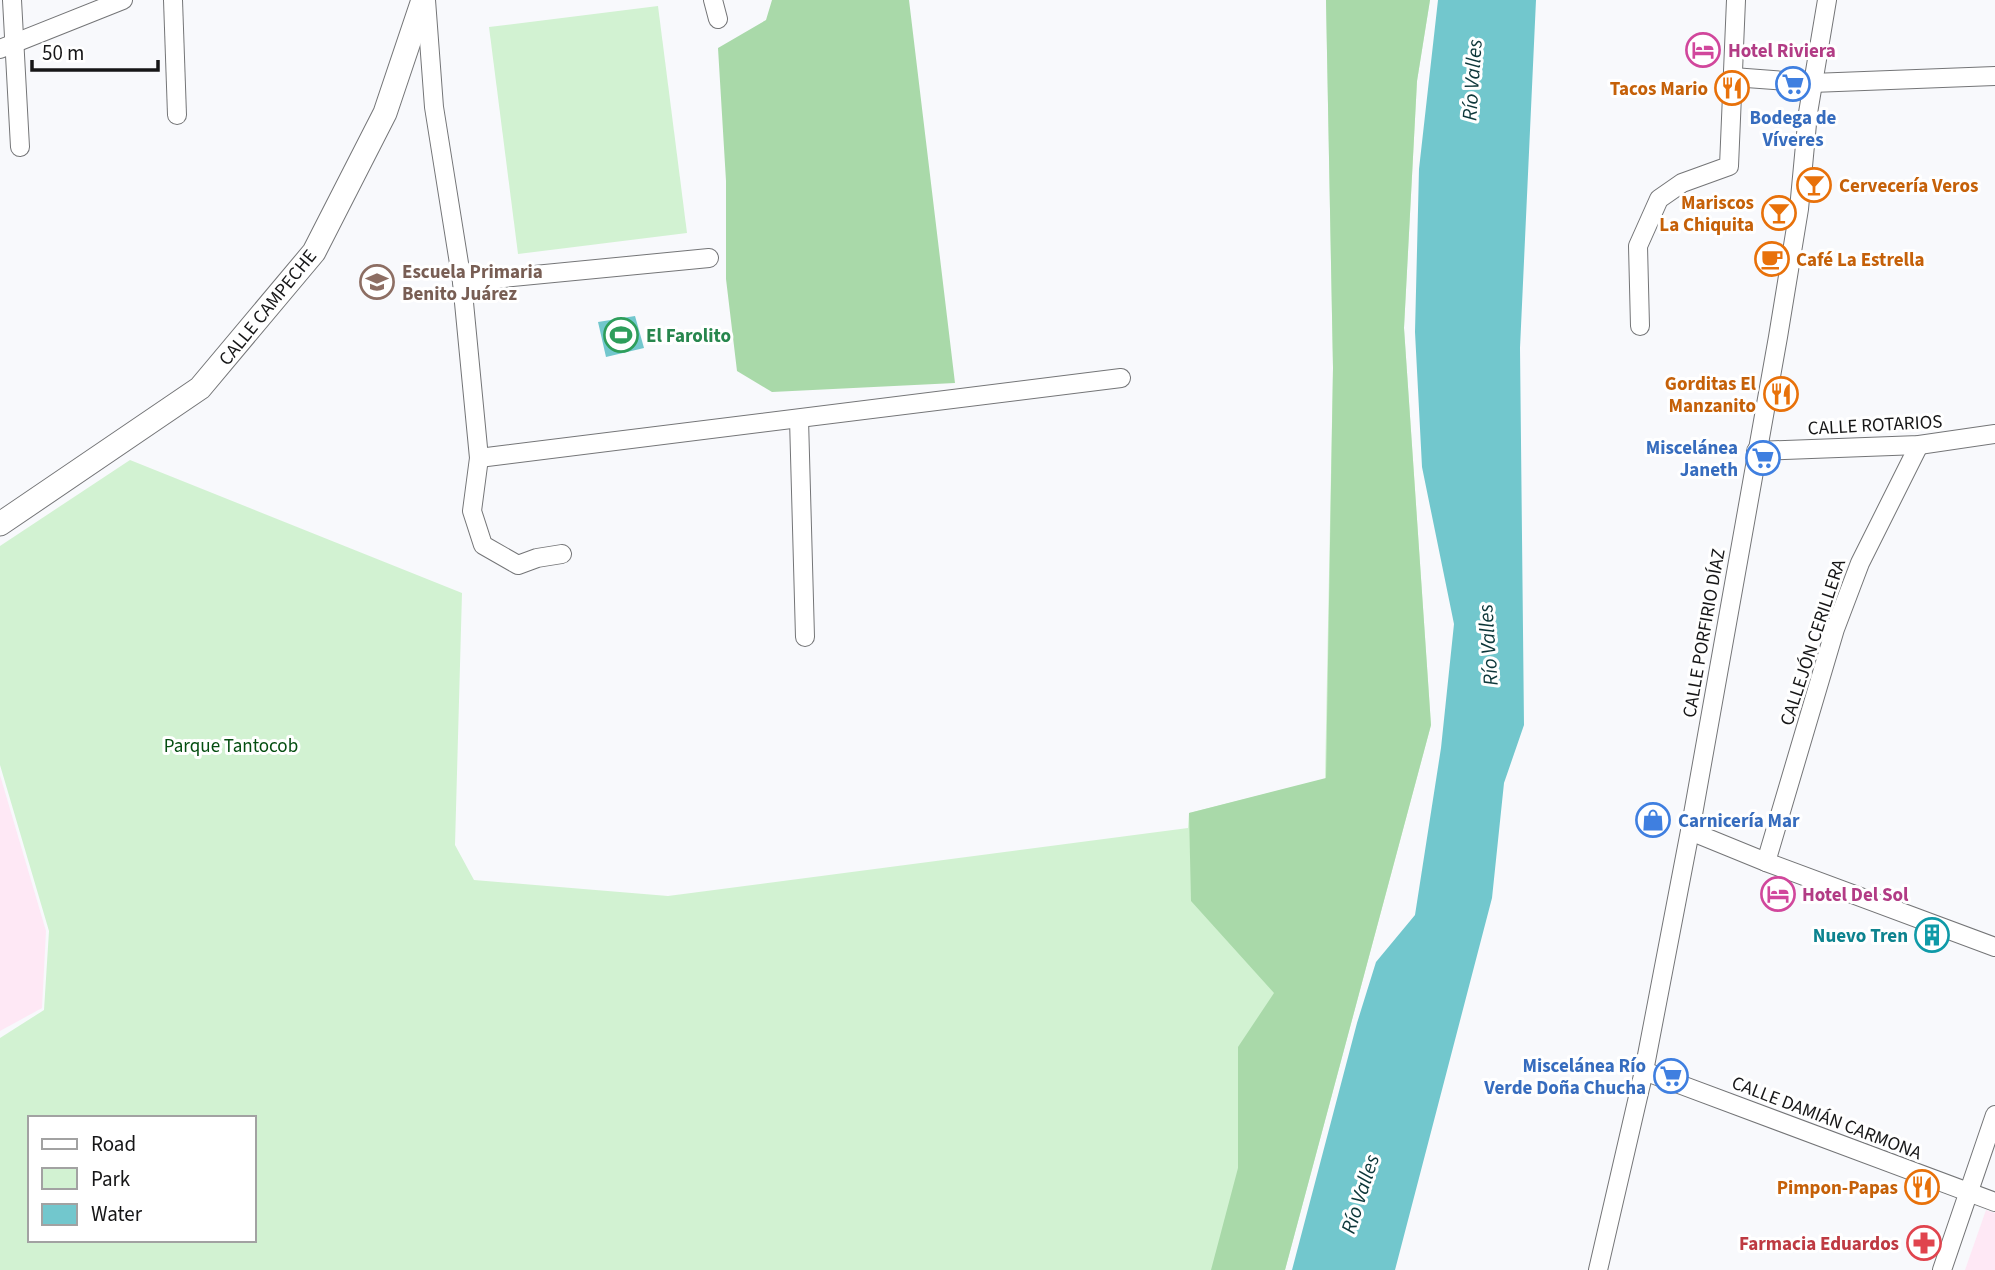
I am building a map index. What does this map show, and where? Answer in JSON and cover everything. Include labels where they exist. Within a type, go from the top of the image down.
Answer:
[{"type":"street","points":[[12,0],[7,47],[20,147]]},
{"type":"street","points":[[7,47],[123,0]]},
{"type":"street","points":[[173,0],[177,115]]},
{"type":"street","name":"CALLE CAMPECHE","points":[[425,0],[434,107],[462,282],[479,457],[472,511],[483,545],[518,565],[537,558],[562,554]]},
{"type":"street","name":"CALLE CAMPECHE","points":[[0,524],[200,388],[314,252],[385,113],[425,0]]},
{"type":"street","points":[[713,0],[718,19]]},
{"type":"street","points":[[1640,326],[1638,246],[1659,199],[1682,183],[1729,166],[1736,0]]},
{"type":"street","name":"CALLE PORFIRIO DÍAZ","points":[[1598,1270],[1644,1071],[1690,831],[1799,209],[1812,83],[1827,0]]},
{"type":"street","points":[[1733,77],[1812,83],[1995,76]]},
{"type":"street","points":[[462,282],[709,258]]},
{"type":"street","points":[[479,457],[1121,378]]},
{"type":"street","points":[[799,419],[805,637]]},
{"type":"street","name":"CALLE ROTARIOS","points":[[1756,451],[1919,444],[1995,434]]},
{"type":"street","name":"CALLEJÓN CERILLERA","points":[[1766,862],[1843,607],[1860,563],[1919,444]]},
{"type":"street","points":[[1690,831],[1995,947]]},
{"type":"street","name":"CALLE DAMIÁN CARMONA","points":[[1644,1071],[1995,1202]]},
{"type":"street","points":[[1942,1270],[1995,1115]]},
{"type":"shaded area","points":[[0,775],[46,931],[42,1008],[0,1031]]},
{"type":"shaded area","points":[[1986,1210],[1995,1213],[1995,1270],[1965,1270]]},
{"type":"green space","points":[[772,0],[909,0],[955,383],[772,392],[737,371],[726,279],[726,181],[718,48],[766,20]]},
{"type":"green space","name":"Parque Tantocob","points":[[1326,0],[1430,0],[1417,81],[1404,328],[1431,725],[1285,1270],[0,1270],[0,1038],[44,1010],[49,931],[0,765],[0,546],[130,460],[462,593],[455,845],[474,880],[668,896],[1188,828],[1189,813],[1325,779],[1333,368]]},
{"type":"green space","points":[[1326,0],[1430,0],[1417,81],[1404,328],[1431,725],[1285,1270],[1211,1270],[1238,1168],[1238,1047],[1274,993],[1191,901],[1189,813],[1326,778],[1333,368]]},
{"type":"green space","points":[[658,6],[687,233],[518,254],[489,27]]},
{"type":"water","name":"Río Valles","points":[[1438,0],[1536,0],[1520,348],[1524,725],[1504,783],[1492,898],[1395,1270],[1292,1270],[1357,1023],[1376,962],[1415,915],[1441,748],[1454,624],[1422,467],[1415,332],[1419,169]]},
{"type":"water","name":"El Farolito","points":[[635,316],[644,348],[606,357],[598,322]]},
{"type":"place","name":"Hotel Riviera","points":[[1703,50]]},
{"type":"place","name":"Bodega de Víveres","points":[[1793,84]]},
{"type":"place","name":"Tacos Mario","points":[[1732,88]]},
{"type":"place","name":"Cervecería Veros","points":[[1814,185]]},
{"type":"place","name":"Mariscos La Chiquita","points":[[1779,213]]},
{"type":"place","name":"Café La Estrella","points":[[1772,259]]},
{"type":"place","name":"Escuela Primaria Benito Juárez","points":[[377,282]]},
{"type":"place","name":"El Farolito","points":[[621,335]]},
{"type":"place","name":"Gorditas El Manzanito","points":[[1781,394]]},
{"type":"place","name":"Miscelánea Janeth","points":[[1763,458]]},
{"type":"place","name":"Carnicería Mar","points":[[1653,820]]},
{"type":"place","name":"Hotel Del Sol","points":[[1778,894]]},
{"type":"place","name":"Nuevo Tren","points":[[1932,935]]},
{"type":"place","name":"Miscelánea Río Verde Doña Chucha","points":[[1671,1076]]},
{"type":"place","name":"Pimpon-Papas","points":[[1922,1187]]},
{"type":"place","name":"Farmacia Eduardos","points":[[1924,1243]]}]
